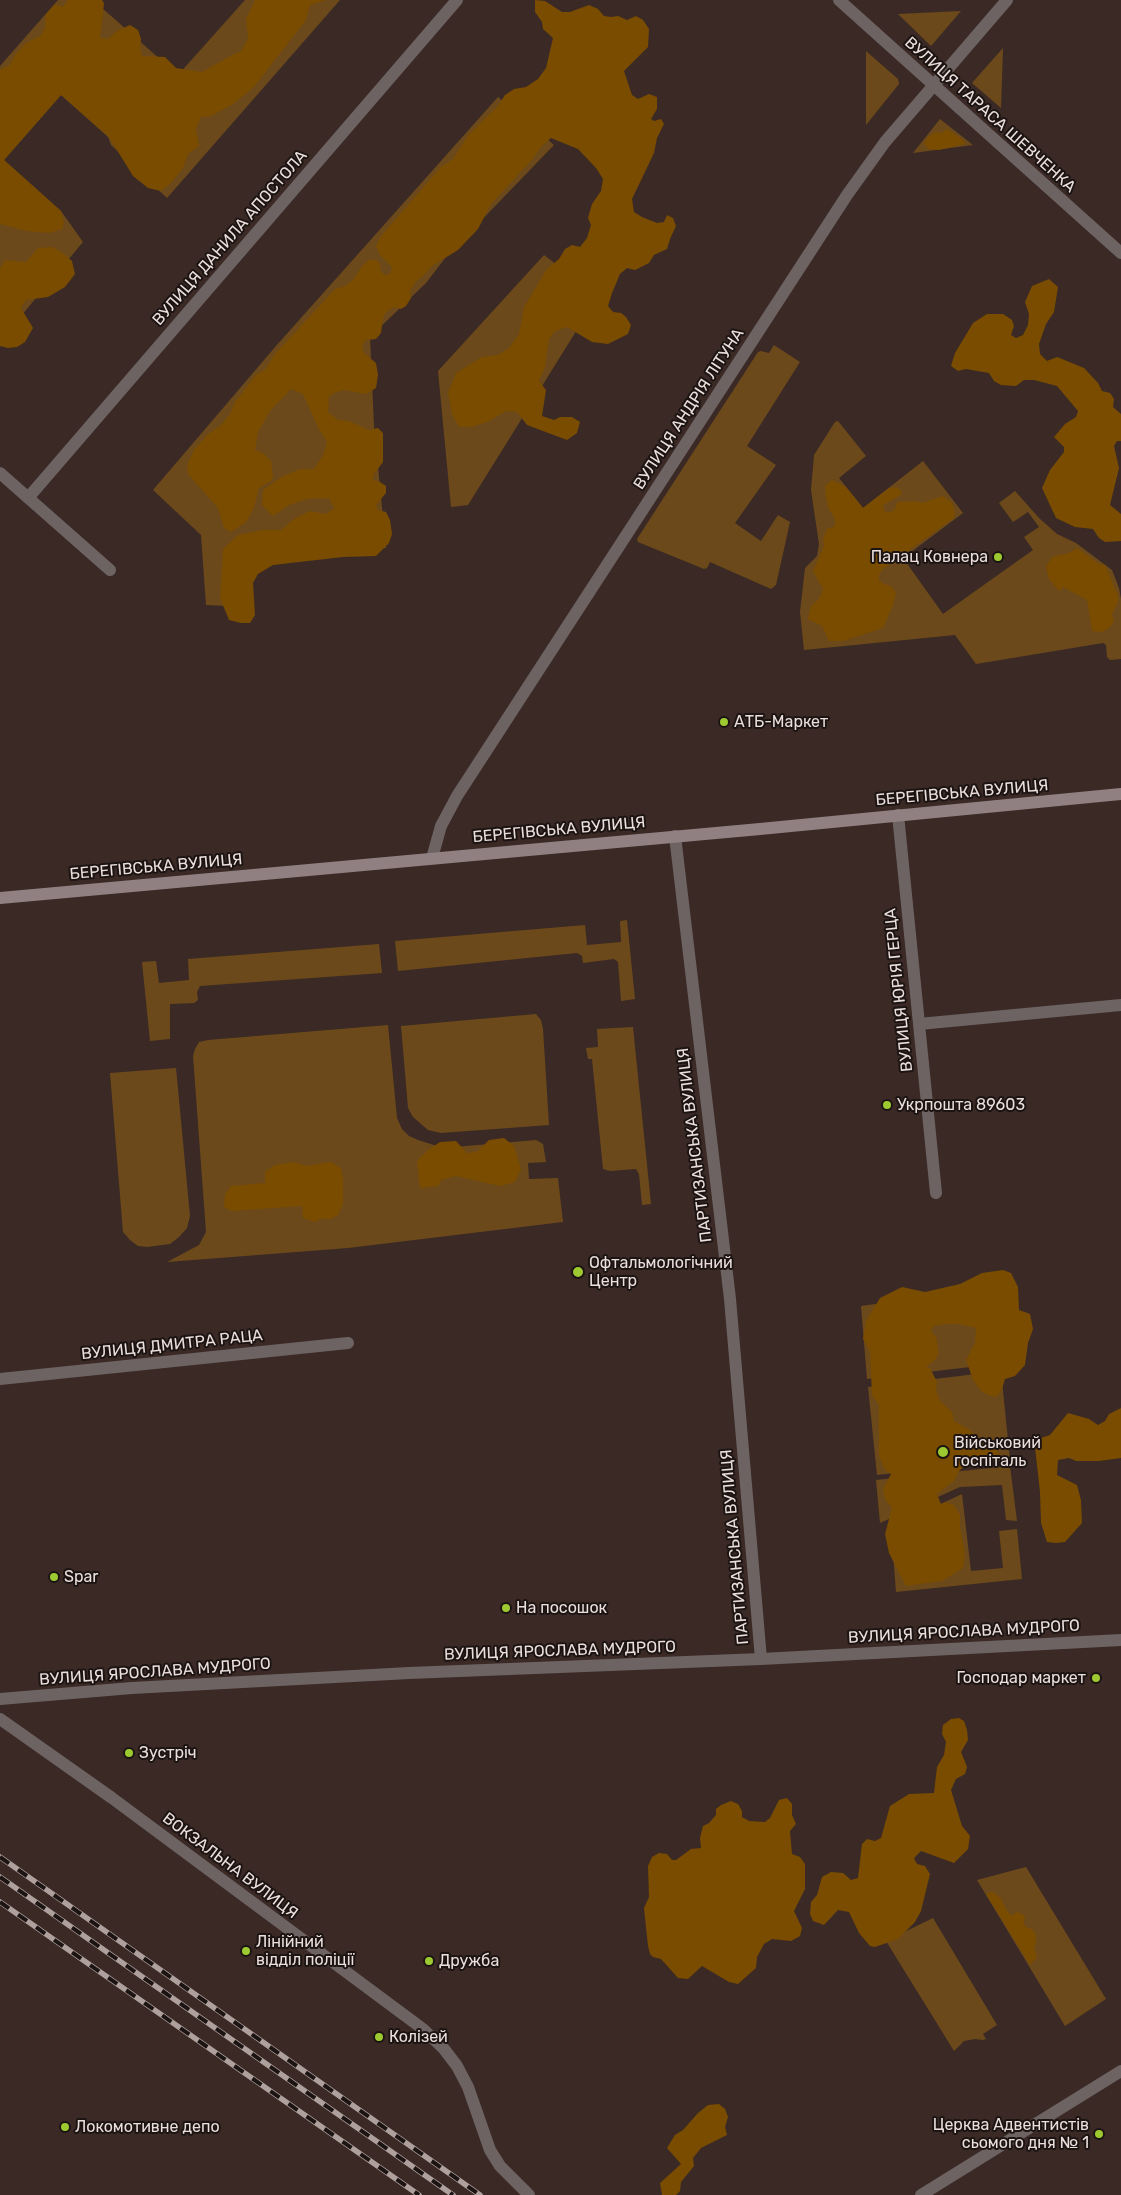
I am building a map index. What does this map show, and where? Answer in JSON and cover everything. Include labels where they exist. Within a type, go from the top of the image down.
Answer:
[{"type":"main road","name":"БЕРЕГІВСЬКА ВУЛИЦЯ","points":[[0,898],[1121,794]]},
{"type":"street","name":"ВУЛИЦЯ ДАНИЛА АПОСТОЛА","points":[[28,498],[457,0]]},
{"type":"street","name":"ВУЛИЦЯ ТАРАСА ШЕВЧЕНКА","points":[[838,0],[1121,254]]},
{"type":"street","name":"ВУЛИЦЯ АНДРІЯ ЛІТУНА","points":[[432,858],[441,826],[457,796],[842,203],[885,142],[1007,0]]},
{"type":"street","points":[[0,473],[110,570]]},
{"type":"street","name":"ВУЛИЦЯ ЮРІЯ ГЕРЦА","points":[[898,815],[936,1193]]},
{"type":"street","name":"ПАРТИЗАНСЬКА ВУЛИЦЯ","points":[[675,836],[730,1299],[761,1659]]},
{"type":"street","points":[[919,1024],[1121,1004]]},
{"type":"street","name":"ВУЛИЦЯ ДМИТРА РАЦА","points":[[0,1380],[348,1343]]},
{"type":"street","name":"ВУЛИЦЯ ЯРОСЛАВА МУДРОГО","points":[[0,1699],[132,1688],[320,1678],[761,1659],[1121,1640]]},
{"type":"street","name":"ВОКЗАЛЬНА ВУЛИЦЯ","points":[[0,1719],[128,1810],[423,2029],[444,2049],[457,2066],[468,2087],[490,2150],[500,2166],[529,2195]]},
{"type":"street","points":[[921,2195],[1121,2071]]},
{"type":"shaded area","points":[[58,0],[93,0],[178,75],[245,0],[340,0],[167,198],[111,145],[108,137],[61,95],[4,160],[61,211],[83,242],[0,341],[0,66]]},
{"type":"shaded area","points":[[68,0],[102,0],[104,3],[100,38],[108,39],[117,31],[130,25],[138,30],[141,39],[140,49],[142,56],[165,57],[176,68],[202,72],[241,51],[248,39],[246,19],[255,0],[326,0],[310,5],[306,20],[254,87],[233,104],[211,116],[201,117],[196,129],[199,146],[188,154],[183,168],[170,184],[161,191],[148,188],[133,176],[109,137],[61,95],[4,160],[61,211],[64,223],[62,229],[50,233],[26,231],[0,224],[0,70],[10,65],[15,55],[26,43],[40,36],[45,28],[46,14],[55,4],[63,7]]},
{"type":"shaded area","points":[[535,0],[545,1],[562,12],[570,12],[589,5],[598,9],[604,16],[618,16],[627,20],[636,16],[643,20],[649,29],[648,47],[624,71],[632,95],[638,99],[649,94],[657,97],[657,109],[651,119],[654,121],[661,119],[664,124],[657,138],[654,153],[632,199],[634,212],[642,217],[657,223],[664,222],[667,215],[673,218],[676,226],[667,249],[654,255],[649,263],[635,270],[627,268],[620,274],[608,306],[613,312],[621,313],[626,317],[631,325],[628,334],[608,344],[592,342],[567,327],[555,331],[549,339],[545,367],[539,381],[546,390],[542,416],[554,420],[560,417],[572,417],[580,422],[577,433],[567,440],[527,425],[517,412],[506,411],[487,422],[472,427],[459,427],[452,414],[448,393],[456,373],[482,357],[498,355],[509,348],[519,334],[524,307],[547,269],[559,259],[565,249],[572,245],[580,247],[587,238],[591,225],[588,218],[592,204],[601,191],[603,179],[596,168],[578,149],[551,138],[491,204],[478,229],[458,250],[432,266],[416,281],[410,291],[411,298],[406,306],[401,309],[394,307],[386,312],[383,318],[381,333],[376,339],[366,340],[362,346],[364,353],[376,363],[378,375],[376,388],[366,394],[344,390],[334,393],[329,397],[328,412],[338,420],[349,421],[369,430],[378,428],[383,433],[383,462],[374,474],[373,480],[386,486],[386,493],[376,505],[378,510],[386,512],[390,520],[392,534],[389,543],[376,556],[343,557],[273,565],[258,574],[253,583],[255,615],[250,623],[229,620],[220,598],[223,549],[238,535],[263,530],[281,530],[294,519],[310,511],[326,514],[334,508],[329,498],[307,499],[289,505],[273,516],[262,505],[263,490],[283,476],[301,469],[314,469],[323,455],[327,442],[303,394],[291,389],[270,411],[258,432],[255,450],[263,453],[271,461],[273,477],[271,481],[259,488],[254,508],[246,522],[231,532],[224,528],[218,508],[188,474],[187,465],[194,450],[207,435],[221,425],[230,414],[235,402],[256,375],[266,369],[274,355],[335,289],[345,286],[353,280],[363,265],[369,260],[377,260],[384,275],[390,274],[392,267],[380,255],[376,246],[381,236],[441,167],[453,159],[469,134],[498,106],[505,95],[514,89],[526,87],[538,79],[546,68],[553,38],[543,29],[542,22],[535,12]]},
{"type":"shaded area","points":[[961,11],[931,46],[898,14]]},
{"type":"shaded area","points":[[1003,48],[1001,108],[972,83]]},
{"type":"shaded area","points":[[866,51],[898,79],[899,84],[866,125]]},
{"type":"shaded area","points":[[498,97],[554,145],[446,257],[426,283],[370,337],[374,426],[386,548],[247,564],[250,607],[206,605],[201,535],[153,490],[276,346]]},
{"type":"shaded area","points":[[940,119],[973,145],[913,153]]},
{"type":"shaded area","points":[[947,129],[962,139],[965,144],[939,150],[928,149],[924,143],[928,137],[935,132],[941,133]]},
{"type":"shaded area","points":[[52,247],[72,261],[75,274],[65,287],[48,297],[26,300],[21,308],[33,328],[25,342],[17,347],[8,348],[0,346],[0,268],[5,260],[26,262],[38,248]]},
{"type":"shaded area","points":[[544,255],[598,296],[468,505],[451,507],[438,371]]},
{"type":"shaded area","points":[[1049,279],[1058,287],[1054,312],[1046,324],[1039,344],[1040,354],[1047,361],[1057,357],[1084,368],[1098,383],[1102,391],[1110,393],[1114,399],[1113,407],[1121,414],[1121,441],[1117,441],[1114,446],[1119,468],[1110,505],[1121,514],[1121,541],[1105,542],[1099,538],[1093,529],[1075,527],[1056,518],[1042,488],[1050,470],[1064,452],[1064,447],[1054,437],[1065,424],[1076,417],[1078,411],[1057,386],[1034,380],[1024,380],[1016,386],[1001,385],[994,381],[989,373],[966,369],[958,371],[951,366],[955,353],[973,323],[987,314],[1003,314],[1012,320],[1014,326],[1011,335],[1016,338],[1023,335],[1028,325],[1029,314],[1025,302],[1032,286]]},
{"type":"shaded area","points":[[774,345],[800,362],[747,446],[776,465],[735,523],[761,541],[778,515],[790,522],[776,585],[771,589],[710,562],[707,568],[704,569],[638,542],[637,539],[758,352],[769,353]]},
{"type":"shaded area","points":[[838,421],[866,456],[839,478],[863,508],[923,461],[963,513],[903,558],[943,614],[1033,550],[1024,537],[1039,527],[1028,512],[1013,522],[999,503],[1015,491],[1039,518],[1057,534],[1076,543],[1112,570],[1121,599],[1121,659],[1110,660],[1107,657],[1106,645],[1103,643],[976,664],[955,635],[804,650],[800,612],[805,568],[817,556],[819,544],[811,490],[814,455],[835,422]]},
{"type":"shaded area","points":[[832,480],[846,487],[863,508],[889,488],[897,487],[901,491],[901,495],[883,505],[884,510],[888,513],[894,510],[898,502],[916,501],[922,503],[943,496],[952,503],[955,511],[954,518],[883,569],[879,575],[879,580],[891,586],[896,593],[883,628],[843,641],[829,641],[822,626],[808,619],[811,606],[819,599],[823,589],[813,571],[824,546],[823,539],[827,529],[835,526],[835,519],[829,509],[826,498],[825,486]]},
{"type":"shaded area","points":[[1077,548],[1099,564],[1105,565],[1118,595],[1118,602],[1112,614],[1114,621],[1109,628],[1102,632],[1092,631],[1087,600],[1063,587],[1059,591],[1049,579],[1046,567],[1052,557],[1069,553]]},
{"type":"shaded area","points":[[627,920],[635,999],[621,1001],[618,962],[614,959],[583,963],[582,956],[577,953],[398,971],[395,941],[585,925],[587,945],[621,942],[620,921]]},
{"type":"shaded area","points":[[379,944],[382,973],[200,986],[197,992],[198,1000],[194,1003],[170,1004],[170,1039],[150,1041],[142,962],[156,961],[159,983],[189,980],[188,959]]},
{"type":"shaded area","points":[[536,1014],[541,1020],[543,1029],[549,1125],[441,1133],[428,1130],[413,1117],[408,1108],[401,1026]]},
{"type":"shaded area","points":[[388,1025],[397,1118],[402,1129],[409,1136],[443,1148],[536,1140],[543,1144],[546,1162],[528,1163],[529,1179],[558,1178],[563,1222],[348,1248],[167,1262],[199,1245],[206,1232],[193,1056],[199,1042]]},
{"type":"shaded area","points":[[633,1027],[651,1204],[642,1205],[639,1174],[636,1169],[610,1171],[603,1169],[592,1059],[588,1059],[586,1048],[598,1047],[597,1029]]},
{"type":"shaded area","points":[[176,1068],[190,1216],[187,1228],[170,1244],[147,1247],[138,1246],[123,1232],[110,1073]]},
{"type":"shaded area","points":[[504,1138],[514,1146],[521,1169],[515,1182],[500,1186],[456,1176],[441,1180],[438,1186],[420,1188],[417,1161],[440,1142],[456,1141],[467,1153],[477,1152],[489,1140]]},
{"type":"shaded area","points":[[294,1162],[306,1166],[331,1162],[341,1168],[343,1204],[338,1215],[331,1219],[320,1219],[315,1222],[303,1218],[302,1206],[232,1211],[224,1207],[225,1195],[231,1186],[265,1183],[265,1172],[275,1165]]},
{"type":"shaded area","points":[[1003,1270],[1011,1273],[1018,1287],[1019,1310],[1030,1314],[1033,1329],[1028,1343],[1025,1365],[1015,1376],[1005,1379],[997,1397],[982,1392],[973,1380],[966,1360],[975,1343],[976,1328],[959,1324],[944,1324],[934,1326],[931,1331],[936,1337],[939,1353],[935,1360],[926,1367],[930,1368],[937,1382],[936,1390],[940,1401],[952,1412],[954,1421],[970,1430],[979,1440],[996,1448],[1001,1457],[969,1462],[959,1471],[954,1481],[937,1494],[941,1504],[946,1502],[954,1505],[960,1515],[960,1527],[965,1554],[963,1568],[942,1581],[906,1586],[889,1553],[885,1534],[892,1508],[885,1499],[883,1489],[891,1474],[885,1470],[879,1456],[879,1405],[872,1395],[870,1351],[863,1339],[866,1321],[880,1298],[902,1287],[925,1292],[960,1284],[982,1273]]},
{"type":"shaded area","points":[[1012,1285],[1022,1361],[867,1379],[861,1306]]},
{"type":"shaded area","points":[[1001,1371],[1010,1460],[877,1475],[868,1387]]},
{"type":"shaded area","points":[[1121,1408],[1121,1458],[1099,1461],[1076,1461],[1069,1458],[1058,1460],[1057,1475],[1077,1485],[1081,1500],[1082,1523],[1065,1542],[1047,1542],[1041,1523],[1035,1447],[1041,1438],[1050,1435],[1068,1413],[1089,1419],[1098,1425],[1105,1421],[1109,1414]]},
{"type":"shaded area","points":[[1010,1466],[1017,1521],[1006,1520],[1002,1485],[960,1487],[880,1523],[876,1480]]},
{"type":"shaded area","points":[[962,1494],[971,1571],[1003,1568],[999,1531],[1017,1529],[1022,1579],[896,1592],[891,1527]]},
{"type":"shaded area","points":[[959,1718],[964,1721],[967,1730],[968,1740],[961,1752],[967,1767],[965,1774],[956,1779],[951,1790],[962,1826],[970,1836],[968,1849],[954,1863],[921,1851],[914,1858],[917,1864],[925,1866],[930,1874],[921,1911],[915,1922],[898,1939],[875,1947],[870,1946],[859,1933],[849,1912],[838,1910],[824,1925],[813,1921],[810,1914],[811,1902],[817,1895],[822,1877],[831,1872],[843,1873],[851,1880],[858,1878],[862,1844],[867,1839],[875,1841],[881,1838],[890,1806],[909,1794],[934,1793],[937,1767],[944,1755],[946,1742],[942,1734],[943,1725],[951,1719]]},
{"type":"shaded area","points":[[787,1798],[792,1804],[792,1815],[796,1824],[790,1831],[792,1854],[800,1857],[805,1864],[805,1889],[794,1911],[802,1928],[800,1936],[791,1941],[772,1939],[764,1944],[757,1957],[756,1968],[738,1984],[729,1982],[702,1966],[688,1979],[678,1978],[661,1959],[650,1954],[648,1946],[644,1908],[649,1897],[648,1866],[652,1857],[659,1853],[667,1854],[672,1860],[676,1860],[691,1849],[701,1848],[700,1838],[703,1826],[709,1823],[716,1815],[716,1809],[721,1805],[731,1801],[738,1804],[742,1811],[742,1817],[749,1821],[765,1822],[770,1818],[779,1800]]},
{"type":"shaded area","points":[[1026,1867],[1106,1999],[1065,2026],[977,1880]]},
{"type":"shaded area","points":[[993,1892],[1001,1899],[1012,1916],[1017,1912],[1024,1915],[1023,1923],[1027,1928],[1032,1929],[1036,1935],[1034,1947],[1037,1957],[1030,1965],[986,1894]]},
{"type":"shaded area","points":[[933,1918],[997,2025],[983,2034],[986,2039],[964,2041],[954,2051],[886,1941]]},
{"type":"shaded area","points":[[719,2104],[725,2109],[728,2117],[725,2127],[727,2135],[701,2148],[693,2158],[694,2166],[681,2182],[680,2191],[676,2195],[662,2195],[660,2183],[681,2164],[667,2148],[675,2135],[683,2130],[708,2105]]},
{"type":"railway","points":[[0,1857],[480,2195]]},
{"type":"railway","points":[[0,1877],[453,2195]]},
{"type":"railway","points":[[0,1902],[419,2195]]},
{"type":"place","name":"Палац Ковнера","points":[[998,557]]},
{"type":"place","name":"АТБ-Маркет","points":[[724,722]]},
{"type":"place","name":"Укрпошта 89603","points":[[887,1105]]},
{"type":"place","name":"Офтальмологічний Центр","points":[[578,1272]]},
{"type":"place","name":"Військовий госпіталь","points":[[943,1452]]},
{"type":"place","name":"Spar","points":[[54,1577]]},
{"type":"place","name":"На посошок","points":[[506,1608]]},
{"type":"place","name":"Господар маркет","points":[[1096,1678]]},
{"type":"place","name":"Зустріч","points":[[129,1753]]},
{"type":"place","name":"Лінійний відділ поліції","points":[[246,1951]]},
{"type":"place","name":"Дружба","points":[[429,1961]]},
{"type":"place","name":"Колізей","points":[[379,2037]]},
{"type":"place","name":"Локомотивне депо","points":[[65,2127]]},
{"type":"place","name":"Церква Адвентистів сьомого дня № 1","points":[[1099,2134]]}]
